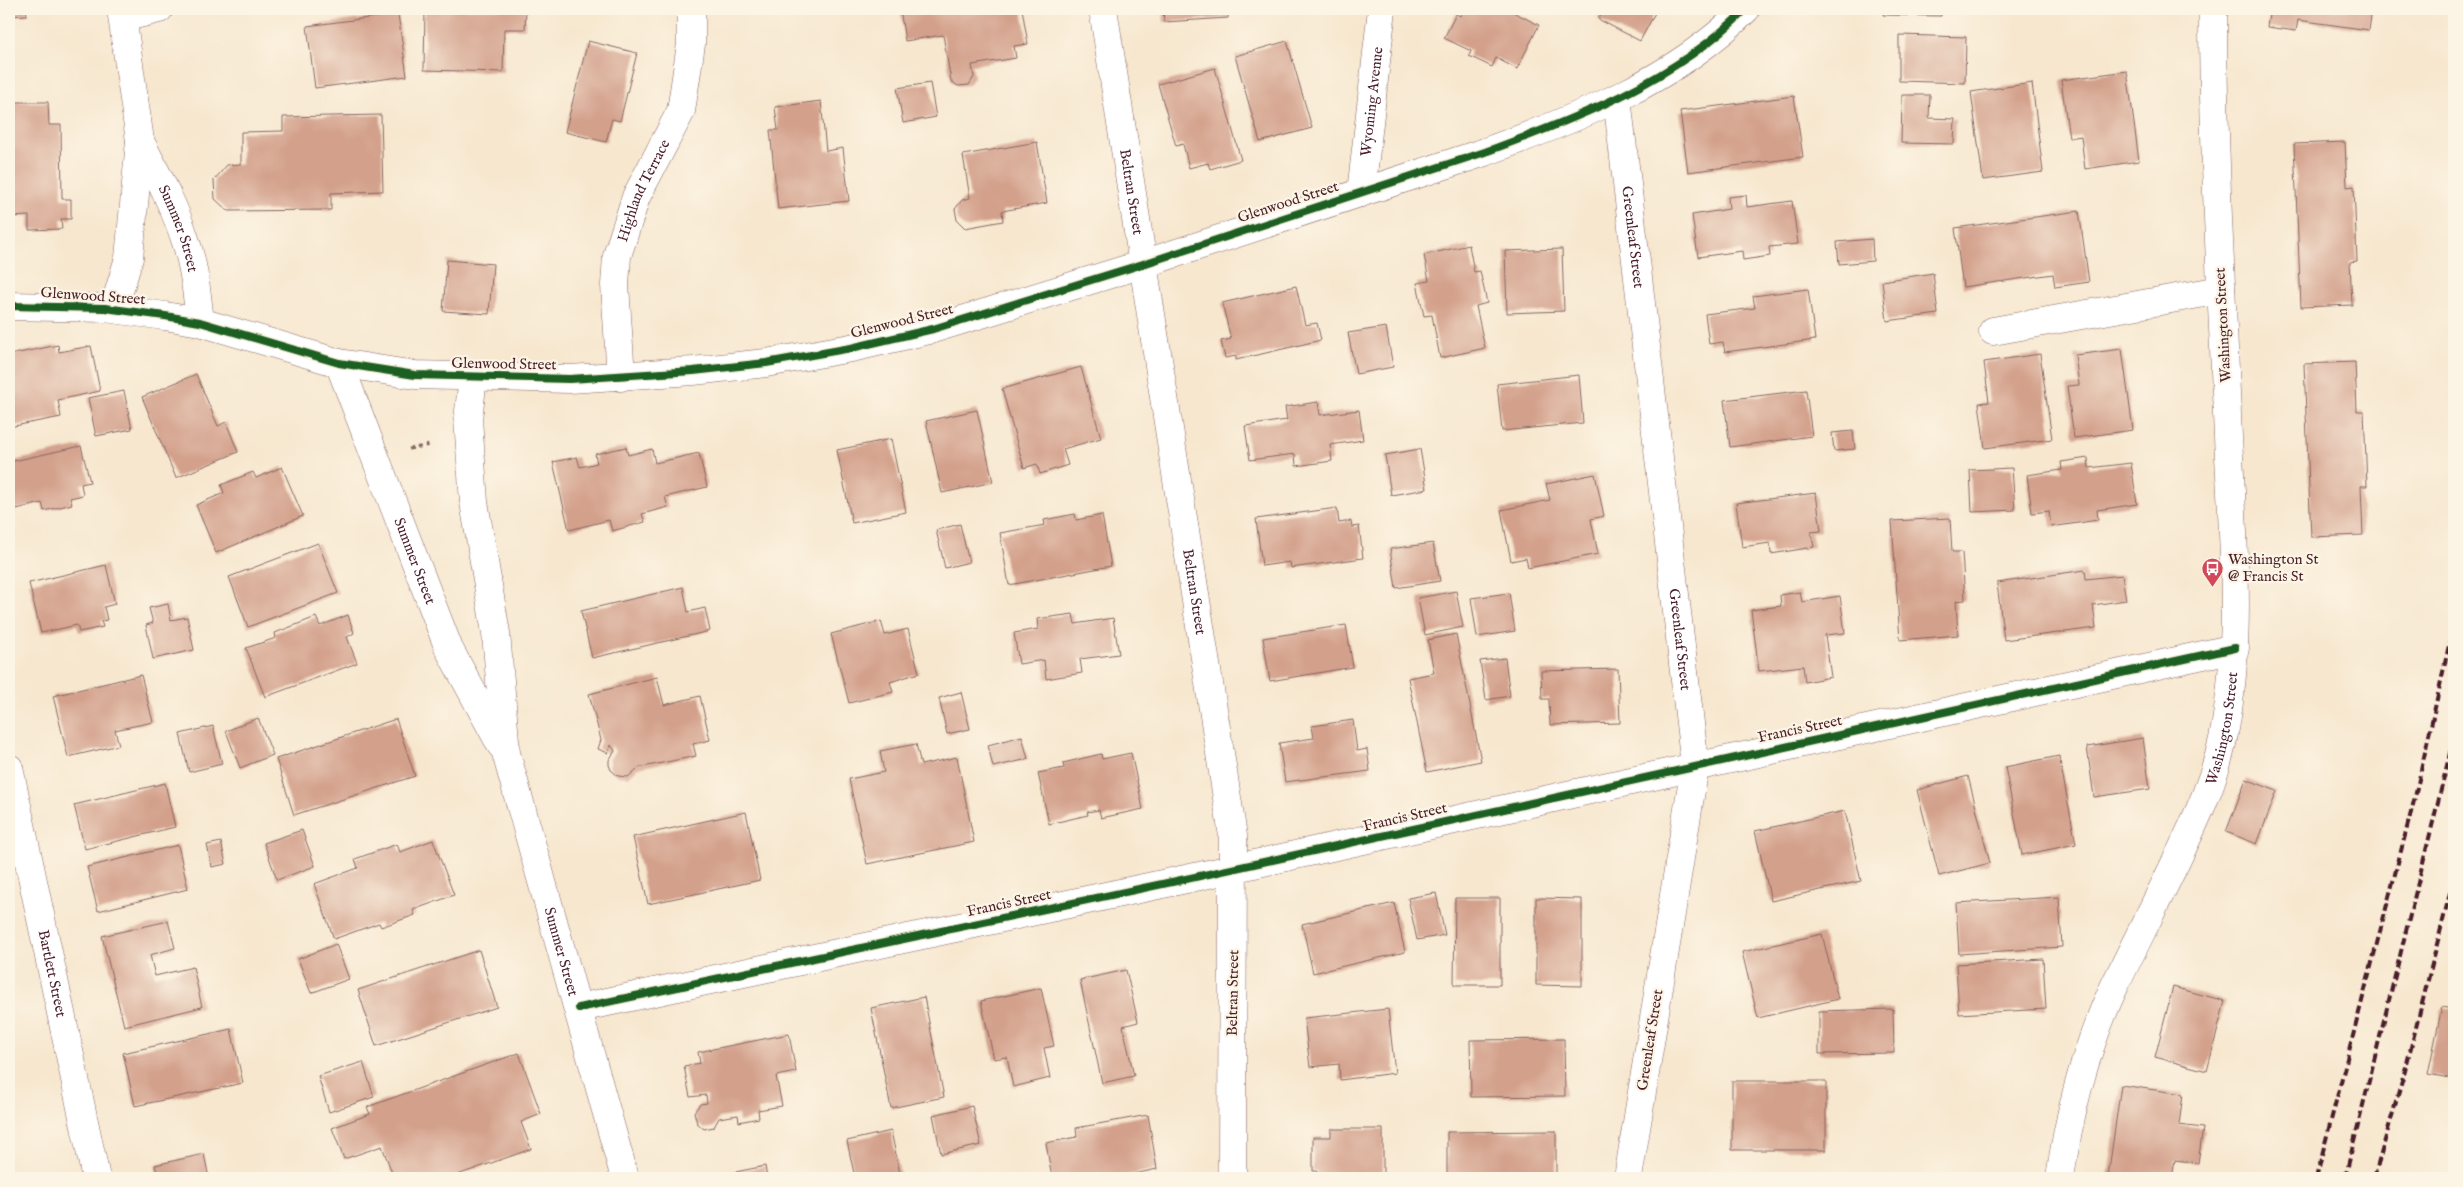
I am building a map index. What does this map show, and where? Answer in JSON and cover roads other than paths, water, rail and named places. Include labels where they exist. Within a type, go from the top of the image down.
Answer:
[{"type":"street","points":[[122,13],[159,9]]},
{"type":"street","name":"Highland Terrace","points":[[621,377],[615,285],[617,256],[636,197],[682,111],[691,44],[691,9]]},
{"type":"street","name":"Beltran Street","points":[[1103,9],[1231,818],[1235,868],[1232,1178]]},
{"type":"street","name":"Wyoming Avenue","points":[[1361,193],[1382,9]]},
{"type":"street","name":"Glenwood Street","points":[[9,306],[114,308],[200,322],[339,363],[414,375],[570,380],[766,363],[892,340],[982,315],[1361,193],[1541,132],[1617,98],[1697,50],[1746,9]]},
{"type":"street","name":"Washington Street","points":[[2060,1178],[2073,1108],[2095,1032],[2114,987],[2202,806],[2223,741],[2235,648],[2232,514],[2221,290],[2213,9]]},
{"type":"street","name":"Summer Street","points":[[114,308],[129,258],[140,141],[122,13]]},
{"type":"street","name":"Greenleaf Street","points":[[1617,98],[1695,766],[1628,1178]]},
{"type":"street","name":"Summer Street","points":[[140,141],[175,212],[186,239],[196,286],[200,322]]},
{"type":"street","points":[[1993,331],[2221,290]]},
{"type":"street","name":"Summer Street","points":[[339,363],[449,649],[506,753]]},
{"type":"street","name":"Summer Street","points":[[473,378],[468,419],[474,502],[496,633],[506,753],[626,1178]]},
{"type":"street","name":"Francis Street","points":[[579,1008],[1235,868],[2235,648]]},
{"type":"street","name":"Bartlett Street","points":[[9,768],[96,1178]]},
{"type":"railway","points":[[2316,1178],[2415,797],[2454,623]]},
{"type":"railway","points":[[2345,1178],[2454,737]]},
{"type":"railway","points":[[2374,1178],[2405,1071],[2454,877]]},
{"type":"place","name":"Washington St @ Francis St","points":[[2212,587]]}]
